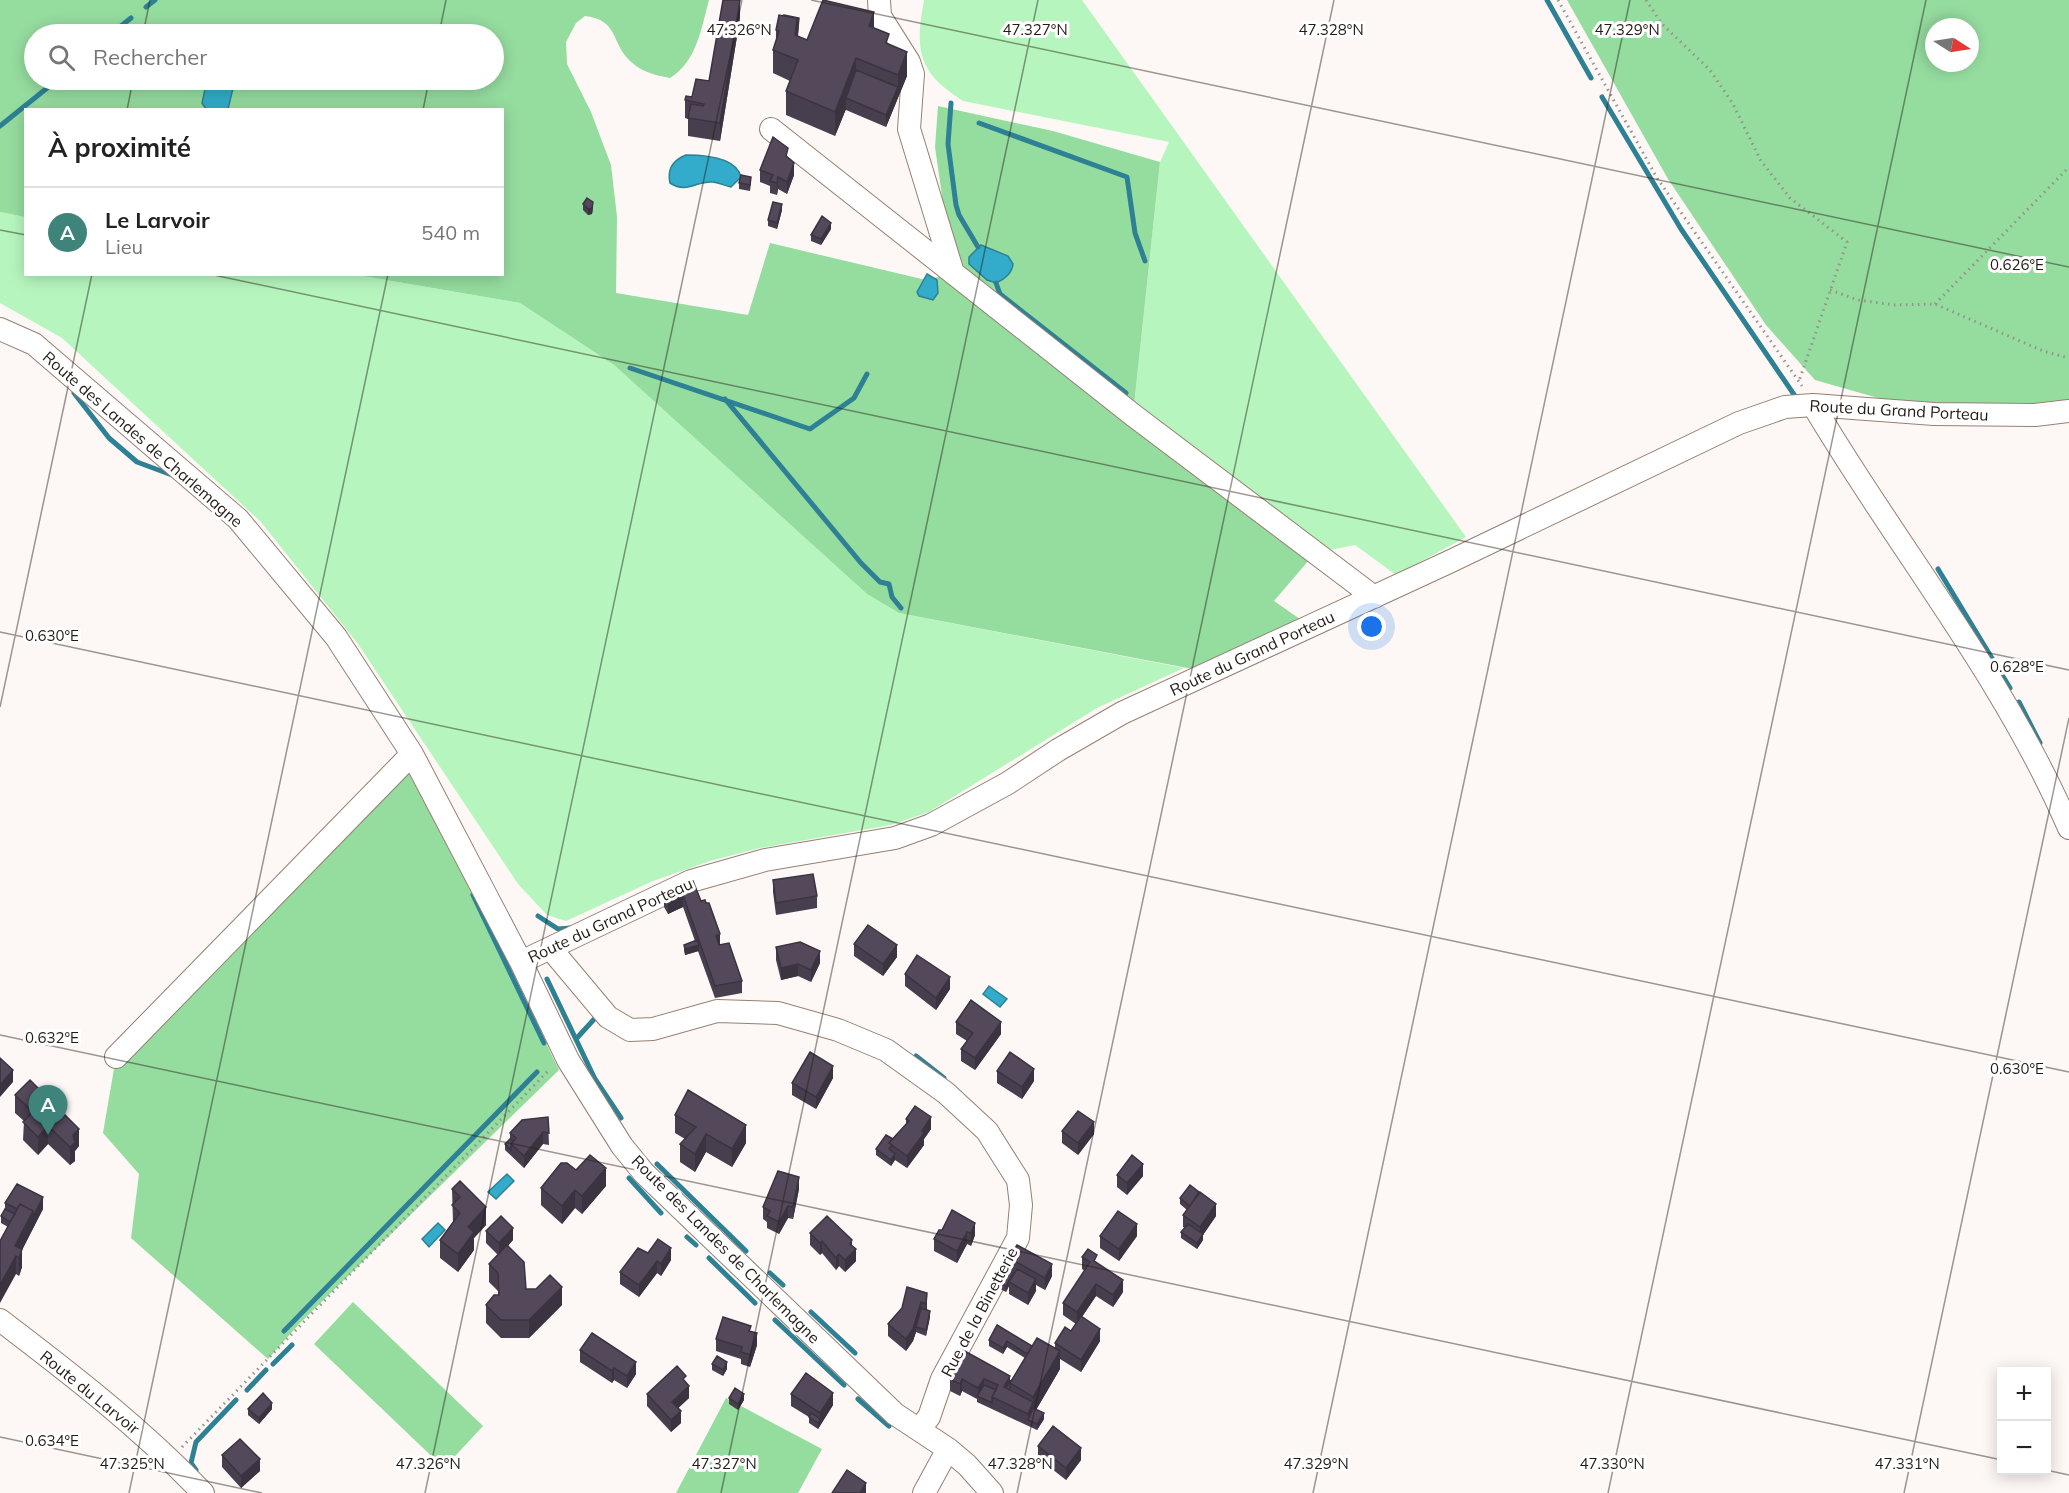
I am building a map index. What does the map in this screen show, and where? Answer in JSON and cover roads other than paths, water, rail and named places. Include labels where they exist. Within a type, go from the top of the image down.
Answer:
[{"type":"street","points":[[879,0],[880,16],[909,62],[913,74],[909,129],[953,273]]},
{"type":"street","points":[[771,129],[1133,415],[1374,597]]},
{"type":"street","name":"Route des Landes de Charlemagne","points":[[0,329],[34,344],[238,519],[336,637],[412,754],[521,962],[568,1060],[622,1146],[644,1173],[895,1414],[968,1465],[993,1493]]},
{"type":"street","points":[[1813,405],[1850,467],[1913,556],[2012,714],[2044,771],[2069,828]]},
{"type":"street","name":"Route du Grand Porteau","points":[[521,962],[691,881],[765,860],[895,838],[931,825],[1008,783],[1058,750],[1122,713],[1374,597],[1739,423],[1785,407],[1813,405],[1934,414],[2035,415],[2069,411]]},
{"type":"street","points":[[116,1057],[412,754]]},
{"type":"street","name":"Rue de la Binetterie","points":[[551,949],[608,1017],[630,1030],[653,1029],[717,1011],[778,1013],[838,1030],[886,1050],[946,1093],[987,1131],[1018,1180],[1021,1205],[1018,1238],[942,1379],[929,1417],[919,1429]]},
{"type":"street","name":"Route du Larvoir","points":[[0,1320],[101,1398],[171,1460],[203,1493]]},
{"type":"street","points":[[924,1493],[948,1449]]},
{"type":"water","points":[[205,90],[233,90],[228,108],[205,108],[202,103]]},
{"type":"water","points":[[686,155],[726,161],[738,170],[741,177],[731,187],[712,182],[687,187],[676,186],[670,183],[670,169],[674,162]]},
{"type":"water","points":[[981,245],[1008,256],[1013,264],[1008,276],[996,283],[987,280],[969,264],[969,257]]},
{"type":"water","points":[[927,274],[937,280],[938,293],[933,300],[919,296],[917,292]]},
{"type":"water","points":[[989,986],[1007,999],[1000,1007],[983,994]]},
{"type":"water","points":[[507,1174],[514,1181],[496,1199],[488,1192]]},
{"type":"water","points":[[438,1223],[445,1230],[429,1247],[422,1239]]},
{"type":"waterway","points":[[146,7],[155,0]]},
{"type":"waterway","points":[[1547,0],[1591,78]]},
{"type":"waterway","points":[[124,24],[131,18]]},
{"type":"waterway","points":[[0,126],[45,90]]},
{"type":"waterway","points":[[1602,97],[1681,229],[1795,396]]},
{"type":"waterway","points":[[951,103],[948,144],[956,205],[959,215],[978,247]]},
{"type":"waterway","points":[[979,123],[1127,177],[1135,233],[1145,261]]},
{"type":"waterway","points":[[996,283],[1000,294],[1126,393]]},
{"type":"waterway","points":[[630,368],[810,429],[854,398],[867,374]]},
{"type":"waterway","points":[[74,393],[109,438],[137,462],[172,475]]},
{"type":"waterway","points":[[725,399],[861,563],[880,582],[889,584],[892,597],[901,608]]},
{"type":"waterway","points":[[1938,569],[2010,688]]},
{"type":"waterway","points":[[2019,702],[2040,743]]},
{"type":"waterway","points":[[473,895],[544,1043]]},
{"type":"waterway","points":[[538,916],[558,929],[571,928]]},
{"type":"waterway","points":[[547,979],[595,1079],[621,1118]]},
{"type":"waterway","points":[[576,1039],[597,1016],[600,1019]]},
{"type":"waterway","points":[[916,1056],[944,1078]]},
{"type":"waterway","points":[[284,1331],[537,1072]]},
{"type":"waterway","points":[[657,1164],[746,1251]]},
{"type":"waterway","points":[[629,1178],[661,1213]]},
{"type":"waterway","points":[[687,1237],[696,1245]]},
{"type":"waterway","points":[[709,1258],[755,1303]]},
{"type":"waterway","points":[[770,1273],[783,1285]]},
{"type":"waterway","points":[[811,1312],[855,1353]]},
{"type":"waterway","points":[[775,1320],[844,1385]]},
{"type":"waterway","points":[[273,1364],[292,1345]]},
{"type":"waterway","points":[[247,1390],[266,1370]]},
{"type":"waterway","points":[[858,1399],[889,1426]]},
{"type":"waterway","points":[[196,1470],[191,1463],[196,1442],[236,1400]]},
{"type":"place","name":"Le Larvoir","points":[[48,1135]]}]
